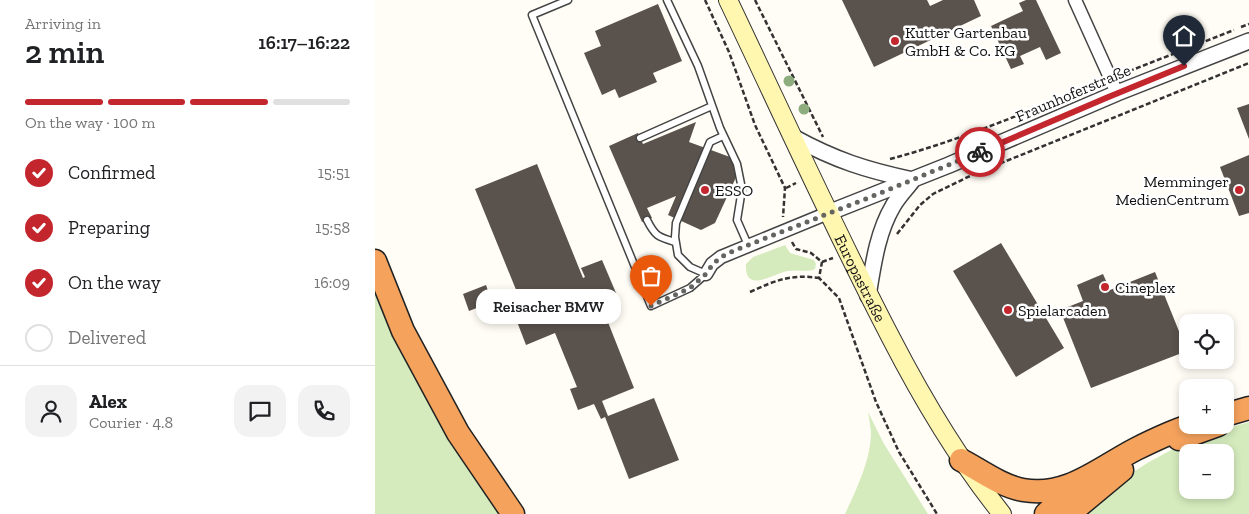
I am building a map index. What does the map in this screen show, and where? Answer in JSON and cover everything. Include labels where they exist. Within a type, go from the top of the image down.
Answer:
[{"type":"highway","points":[[375,260],[403,331],[458,433],[513,514]]},
{"type":"highway","points":[[1234,412],[1249,408]]},
{"type":"highway","points":[[1234,420],[1249,416]]},
{"type":"highway","points":[[961,460],[999,481],[1021,490],[1043,492],[1078,483],[1135,450],[1179,431]]},
{"type":"highway","points":[[1073,512],[1119,472],[1148,454],[1192,434]]},
{"type":"highway","points":[[1046,514],[1078,483]]},
{"type":"main road","name":"Europastraße","points":[[728,0],[846,252],[906,368],[961,460],[1002,514]]},
{"type":"street","points":[[1075,0],[1112,78],[1117,93]]},
{"type":"street","name":"Fraunhoferstraße","points":[[828,213],[913,180],[1117,93],[1249,41]]},
{"type":"street","points":[[793,137],[847,163],[913,180],[894,205],[880,237],[868,296]]},
{"type":"street","points":[[706,274],[721,257],[828,213]]},
{"type":"lane","points":[[567,0],[532,15],[651,306],[690,288],[706,274],[690,267],[678,255],[675,242],[676,223],[710,142],[723,136]]},
{"type":"lane","points":[[667,0],[698,66],[723,136],[737,164],[742,189],[737,220],[748,245]]},
{"type":"lane","points":[[640,138],[713,106]]},
{"type":"lane","points":[[647,220],[658,237],[675,242]]},
{"type":"path","points":[[705,0],[729,52],[755,125],[785,188],[783,224],[785,231],[796,249],[811,253],[823,262]]},
{"type":"path","points":[[755,0],[824,138]]},
{"type":"path","points":[[886,160],[921,151],[956,138],[1249,24]]},
{"type":"path","points":[[880,237],[893,240],[920,205],[933,194],[974,174],[1249,63]]},
{"type":"path","points":[[823,262],[846,252]]},
{"type":"path","points":[[819,278],[823,262]]},
{"type":"path","points":[[750,292],[789,276],[803,276],[819,278],[839,298],[876,402],[899,452],[937,514]]},
{"type":"green space","points":[[785,245],[790,253],[814,260],[816,264],[815,269],[788,271],[761,280],[750,278],[747,273],[746,264],[753,257]]},
{"type":"green space","points":[[375,289],[504,514],[375,514]]},
{"type":"green space","points":[[868,412],[884,444],[928,514],[845,514],[862,476],[868,455],[871,435]]},
{"type":"green space","points":[[1249,422],[1249,514],[1086,514],[1116,483],[1179,446],[1179,499],[1234,499],[1234,444],[1184,444],[1209,434],[1234,434],[1234,426]]},
{"type":"building","name":"Kutter Gartenbau GmbH & Co. KG","points":[[842,0],[927,0],[930,6],[943,0],[974,0],[981,16],[874,67]]},
{"type":"building","points":[[1026,0],[1036,0],[1061,53],[1046,60],[1040,47],[1020,56],[1024,64],[1011,69],[991,26],[1023,11],[1019,3]]},
{"type":"building","points":[[658,4],[682,61],[653,73],[657,82],[619,98],[615,89],[602,95],[584,53],[601,46],[595,31]]},
{"type":"building","name":"Memminger MedienCentrum","points":[[1249,104],[1249,139],[1237,108]]},
{"type":"building","points":[[696,122],[689,142],[730,157],[738,173],[715,223],[701,230],[668,215],[676,196],[647,208],[652,218],[642,222],[609,146],[638,133],[643,144]]},
{"type":"building","name":"Memminger MedienCentrum","points":[[1249,155],[1249,213],[1239,216],[1220,167]]},
{"type":"building","points":[[537,164],[583,278],[585,277],[581,268],[602,260],[619,300],[602,307],[634,388],[602,401],[608,416],[654,398],[679,460],[629,479],[605,417],[601,419],[594,404],[578,410],[570,389],[577,387],[555,333],[526,345],[511,306],[521,302],[475,189]]},
{"type":"building","name":"Spielarcaden","points":[[1001,243],[1064,348],[1016,377],[953,271]]},
{"type":"building","points":[[1155,272],[1179,331],[1179,354],[1091,388],[1060,310],[1083,301],[1077,285],[1103,274],[1110,290]]},
{"type":"building","points":[[486,285],[492,302],[469,311],[463,294]]},
{"type":"way so far","points":[[651,306],[690,288],[721,257],[733,251],[980,152]]},
{"type":"place","name":"Kutter Gartenbau GmbH & Co. KG","points":[[895,41]]},
{"type":"place","name":"ESSO","points":[[705,190]]},
{"type":"place","name":"Memminger MedienCentrum","points":[[1239,190]]},
{"type":"place","name":"Cineplex","points":[[1105,287]]},
{"type":"place","name":"Reisacher BMW","points":[[651,306]]},
{"type":"place","name":"Spielarcaden","points":[[1008,310]]},
{"type":"route","points":[[980,152],[1184,66]]}]
